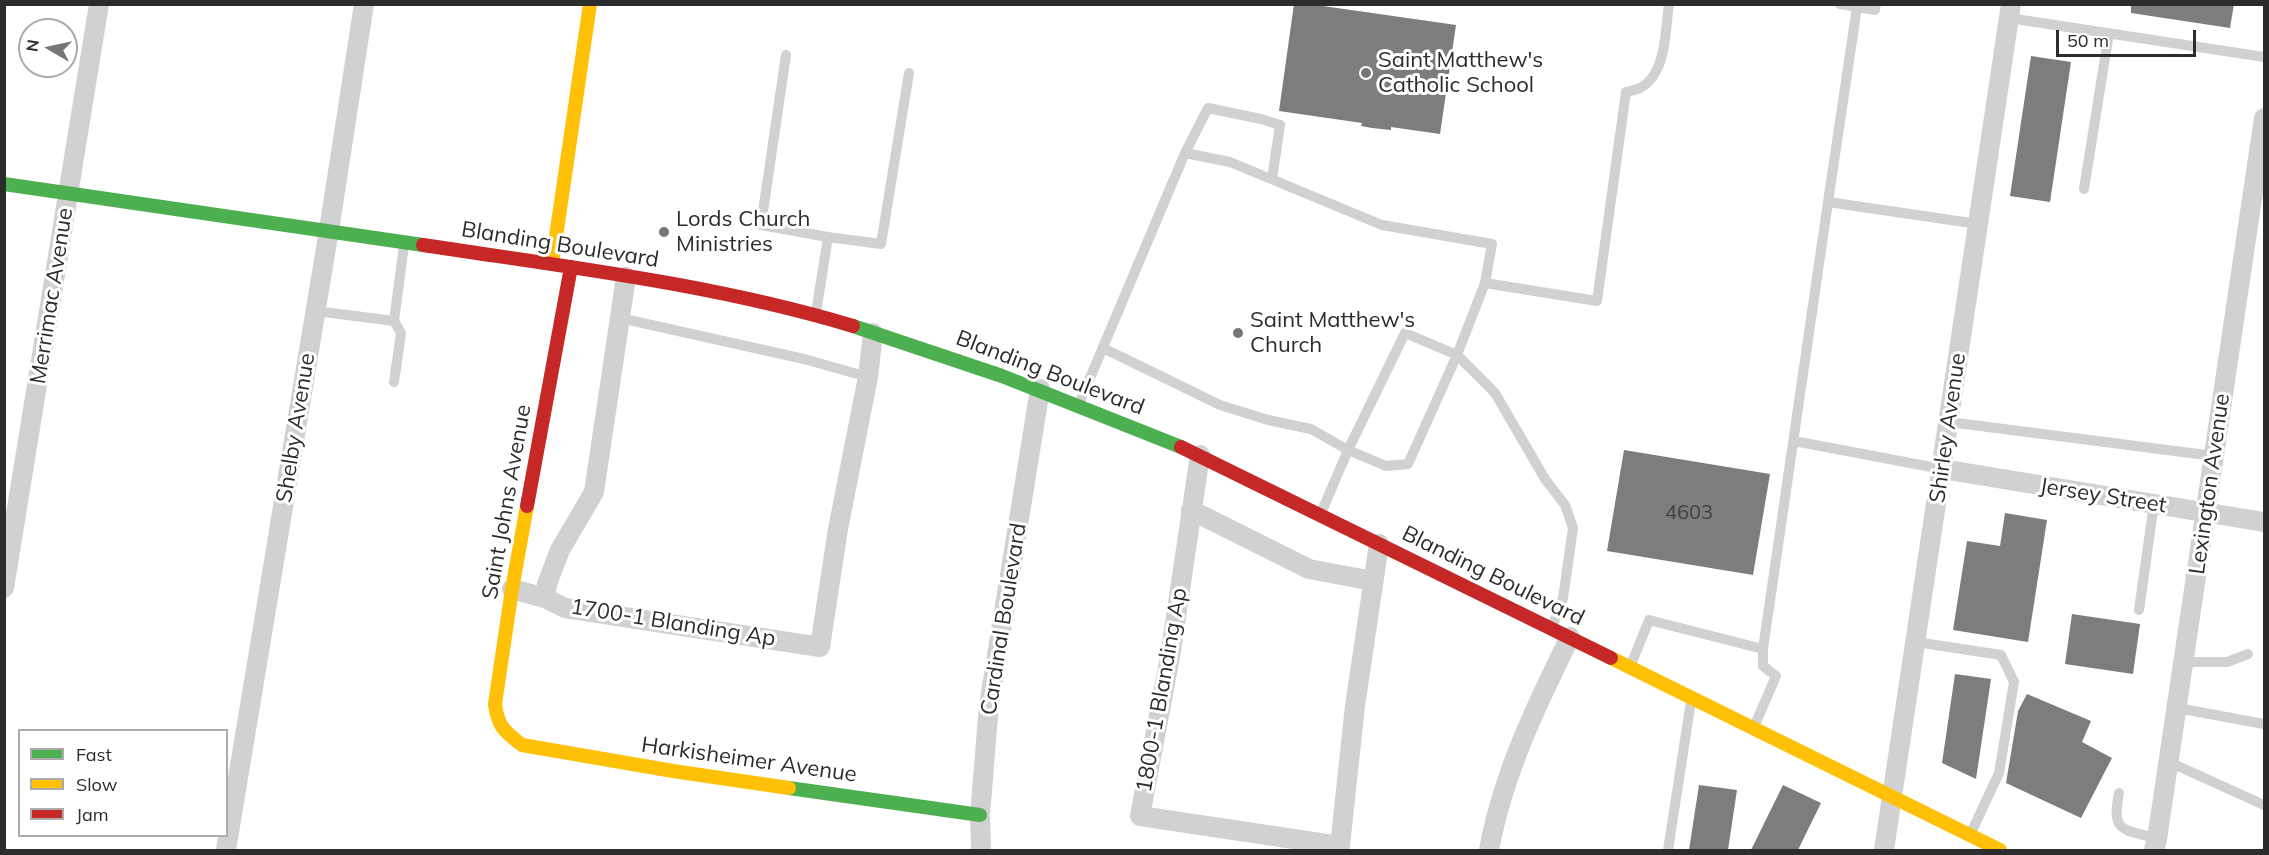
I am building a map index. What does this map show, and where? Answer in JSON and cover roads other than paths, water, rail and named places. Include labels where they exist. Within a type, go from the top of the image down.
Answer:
[{"type":"main road","points":[[552,264],[590,4]]},
{"type":"main road","name":"Blanding Boulevard","points":[[4,184],[552,264],[711,292],[815,316],[967,363],[1040,389],[1200,454],[2000,850]]},
{"type":"main road","name":"Saint Johns Avenue","points":[[513,740],[503,732],[497,719],[495,704],[512,589],[571,267]]},
{"type":"main road","name":"Harkisheimer Avenue","points":[[513,740],[522,745],[673,771],[980,815]]},
{"type":"street","name":"Merrimac Avenue","points":[[4,588],[99,4]]},
{"type":"street","name":"Shelby Avenue","points":[[226,850],[316,312],[364,4]]},
{"type":"street","name":"Shirley Avenue","points":[[1884,850],[2010,11]]},
{"type":"street","name":"Lexington Avenue","points":[[2155,845],[2265,118]]},
{"type":"street","name":"1700-1 Blanding Ap","points":[[626,277],[594,492],[560,550],[547,584],[545,598],[565,608],[820,647],[838,529],[868,377],[873,333]]},
{"type":"street","name":"Cardinal Boulevard","points":[[981,850],[980,815],[989,705],[1040,389]]},
{"type":"street","name":"1800-1 Blanding Ap","points":[[1200,454],[1170,657],[1140,816],[1340,846],[1355,706],[1379,544]]},
{"type":"street","name":"Jersey Street","points":[[1942,469],[2265,522]]},
{"type":"street","points":[[1191,510],[1309,569],[1373,581]]},
{"type":"street","points":[[512,589],[545,598]]},
{"type":"street","points":[[1489,850],[1495,817],[1513,760],[1561,633]]},
{"type":"lane","points":[[1485,284],[1597,301],[1626,92],[1641,88],[1653,76],[1661,61],[1669,4]]},
{"type":"lane","points":[[1840,4],[1875,10],[1876,4]]},
{"type":"lane","points":[[1753,728],[1776,676],[1762,666],[1763,649],[1857,8]]},
{"type":"lane","points":[[2010,11],[2109,33],[2265,57]]},
{"type":"lane","points":[[2084,189],[2109,33]]},
{"type":"lane","points":[[786,55],[761,225],[828,237],[881,244],[909,73]]},
{"type":"lane","points":[[1079,405],[1185,153],[1208,108],[1280,125],[1272,179]]},
{"type":"lane","points":[[1103,348],[1221,405],[1268,420],[1311,429],[1348,450],[1386,466],[1408,464],[1457,355],[1485,284],[1492,244],[1382,225],[1230,162],[1185,153]]},
{"type":"lane","points":[[1828,202],[1977,225]]},
{"type":"lane","points":[[815,316],[828,237]]},
{"type":"lane","points":[[394,382],[401,333],[394,321],[404,242]]},
{"type":"lane","points":[[316,312],[394,321]]},
{"type":"lane","points":[[620,318],[804,359],[868,377]]},
{"type":"lane","points":[[1320,514],[1348,450],[1405,333],[1457,355],[1495,393],[1545,479],[1565,505],[1573,528],[1563,598],[1561,633]]},
{"type":"lane","points":[[1949,422],[2214,456]]},
{"type":"lane","points":[[1794,441],[1942,469]]},
{"type":"lane","points":[[2139,610],[2154,504]]},
{"type":"lane","points":[[1630,668],[1649,620],[1763,649]]},
{"type":"lane","points":[[1916,642],[2001,655],[2014,681],[1999,773],[1970,836]]},
{"type":"lane","points":[[2184,662],[2227,662],[2248,654]]},
{"type":"lane","points":[[1668,850],[1692,698]]},
{"type":"lane","points":[[2177,708],[2265,724]]},
{"type":"lane","points":[[2169,762],[2265,805]]},
{"type":"lane","points":[[2119,793],[2116,820],[2121,827],[2155,845]]},
{"type":"place","name":"Saint Matthew's Catholic School","points":[[1366,73]]},
{"type":"place","name":"Lords Church Ministries","points":[[664,232]]},
{"type":"place","name":"Saint Matthew's Church","points":[[1238,333]]}]
